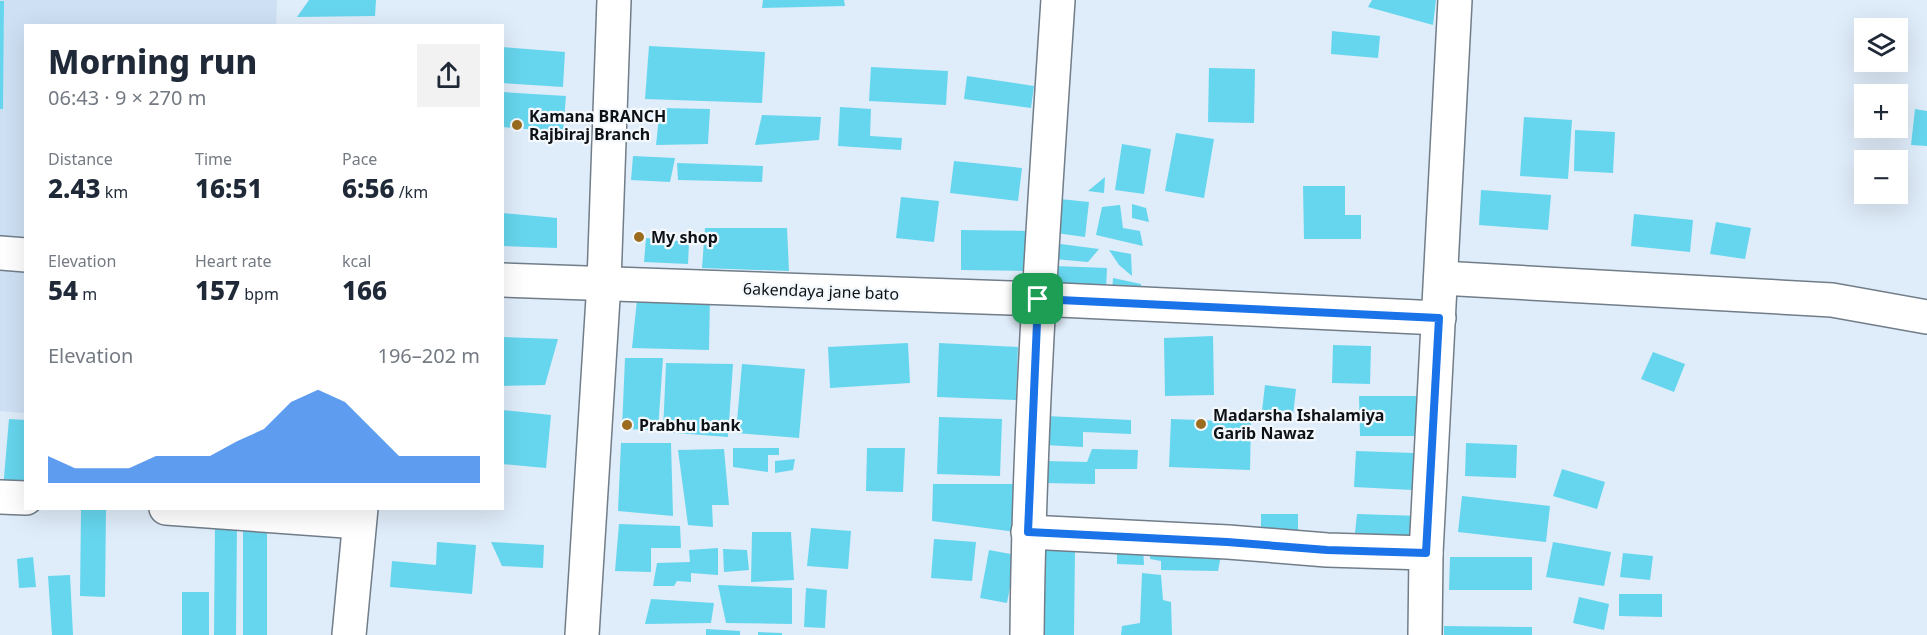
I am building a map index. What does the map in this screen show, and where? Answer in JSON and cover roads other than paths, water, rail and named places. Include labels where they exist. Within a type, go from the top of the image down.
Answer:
[{"type":"street","points":[[582,635],[604,282],[614,0]]},
{"type":"street","points":[[1027,635],[1028,532],[1038,299],[1058,0]]},
{"type":"street","points":[[1425,635],[1426,553],[1455,0]]},
{"type":"street","points":[[0,253],[24,255]]},
{"type":"street","points":[[1441,278],[1832,300],[1927,317]]},
{"type":"street","name":"6akendaya jane bato","points":[[504,280],[1038,299],[1439,318]]},
{"type":"street","points":[[0,496],[24,498]]},
{"type":"street","points":[[221,510],[360,515],[349,635]]},
{"type":"street","points":[[1028,532],[1227,542],[1327,550],[1426,553]]},
{"type":"place","name":"Kamana BRANCH Rajbiraj Branch","points":[[517,125]]},
{"type":"place","name":"My shop","points":[[639,237]]},
{"type":"place","name":"Madarsha Ishalamiya Garib Nawaz","points":[[1201,424]]},
{"type":"place","name":"Prabhu bank","points":[[627,425]]}]
